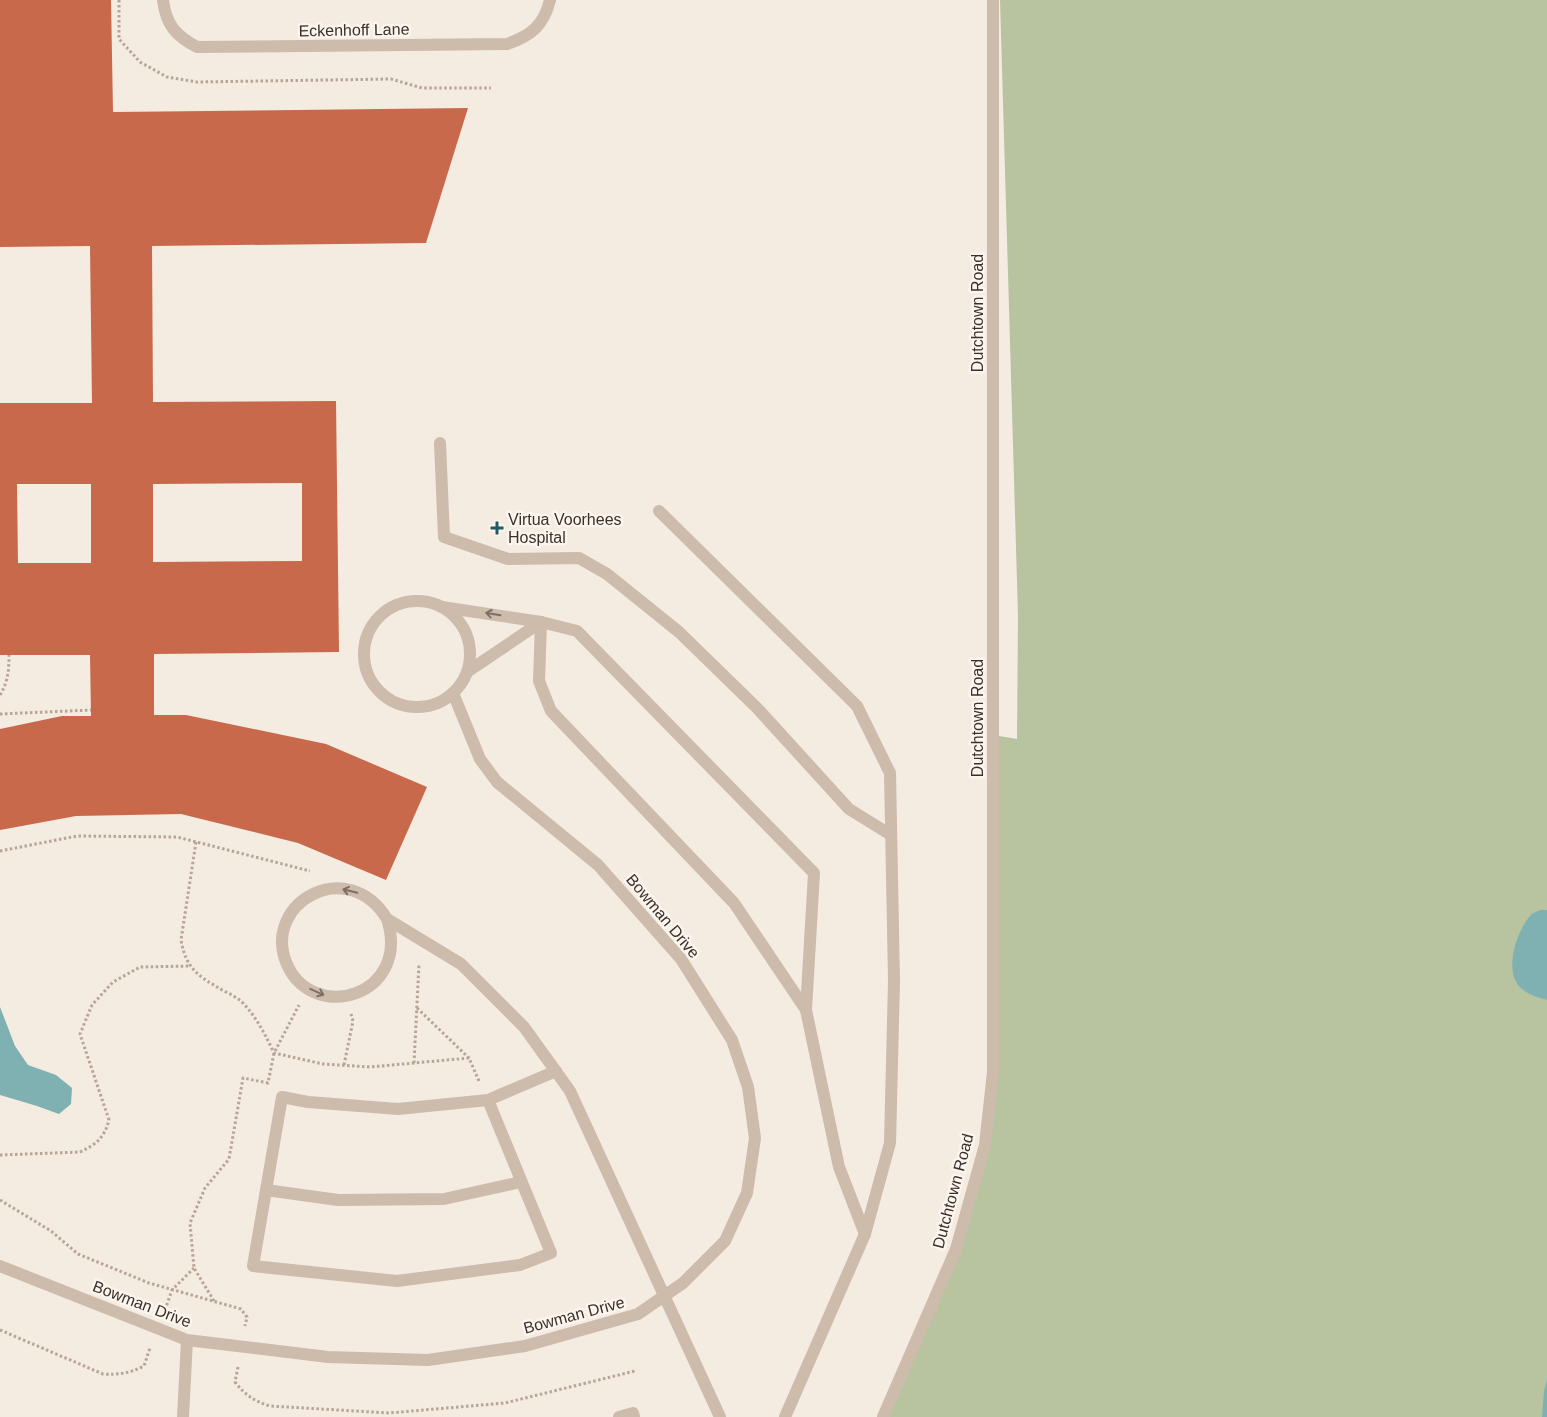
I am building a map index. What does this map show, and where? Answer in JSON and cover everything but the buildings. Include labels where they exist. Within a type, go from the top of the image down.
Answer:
[{"type":"street","name":"Eckenhoff Lane","points":[[163,0],[165,14],[172,28],[183,40],[197,47],[507,44],[522,39],[535,29],[545,17],[550,0]]},
{"type":"street","name":"Dutchtown Road","points":[[883,1417],[956,1249],[985,1145],[993,1072],[993,0]]},
{"type":"street","points":[[440,443],[444,537],[508,559],[579,558],[608,574],[686,639],[757,708],[849,809],[891,835]]},
{"type":"street","points":[[659,511],[857,706],[890,773],[894,981],[890,1143],[865,1234],[785,1417]]},
{"type":"street","points":[[442,606],[457,618],[467,634],[470,660],[468,672],[461,684],[442,701],[418,707],[405,706],[382,694],[368,673],[364,660],[367,635],[373,624],[382,614],[404,602],[430,602],[442,606],[541,622],[577,631],[814,873],[806,1010],[839,1167],[865,1234]]},
{"type":"street","points":[[468,672],[541,622]]},
{"type":"street","points":[[541,622],[539,681],[550,711],[734,904],[806,1010]]},
{"type":"street","name":"Bowman Drive","points":[[0,1266],[187,1340],[328,1357],[428,1360],[525,1346],[638,1314],[683,1283],[725,1242],[747,1193],[755,1138],[748,1087],[732,1040],[681,959],[598,865],[497,782],[480,759],[453,693]]},
{"type":"street","points":[[387,919],[392,944],[390,956],[386,968],[369,987],[345,997],[335,997],[315,992],[298,980],[291,972],[283,952],[284,931],[298,904],[326,889],[347,889],[366,896],[387,919],[461,964],[524,1027],[570,1091],[720,1417]]},
{"type":"street","points":[[488,1100],[551,1253],[520,1265],[397,1281],[253,1266],[282,1097],[308,1102],[398,1109],[488,1100],[556,1071]]},
{"type":"street","points":[[266,1190],[338,1200],[444,1199],[521,1182]]},
{"type":"street","points":[[183,1417],[187,1340]]},
{"type":"street","points":[[619,1417],[633,1413],[634,1417]]},
{"type":"path","points":[[119,0],[119,39],[140,62],[167,77],[197,82],[391,79],[422,88],[492,88]]},
{"type":"path","points":[[0,695],[5,688],[9,675],[9,655]]},
{"type":"path","points":[[0,714],[91,710]]},
{"type":"path","points":[[0,851],[77,836],[177,837],[310,871]]},
{"type":"path","points":[[414,1063],[420,940]]},
{"type":"path","points":[[0,1155],[80,1152],[90,1148],[99,1141],[106,1131],[109,1120],[80,1034],[92,1005],[113,982],[140,967],[190,966]]},
{"type":"path","points":[[344,1065],[353,1021],[345,997]]},
{"type":"path","points":[[417,1008],[470,1058]]},
{"type":"path","points":[[215,1301],[194,1268],[190,1222],[206,1188],[229,1159],[243,1078],[268,1083],[274,1053]]},
{"type":"path","points":[[0,1200],[51,1231],[78,1254],[149,1283],[236,1307],[245,1313],[247,1317],[235,1382],[244,1394],[256,1402],[270,1406],[389,1413],[505,1403],[634,1371]]},
{"type":"path","points":[[0,1330],[103,1374],[131,1372],[144,1366],[172,1290],[194,1268]]},
{"type":"green space","points":[[1000,0],[1547,0],[1547,1417],[883,1417],[956,1249],[985,1145],[993,1072],[993,735],[1017,739],[1018,616]]},
{"type":"water","points":[[1540,910],[1547,910],[1547,1000],[1532,995],[1519,986],[1515,979],[1512,960],[1517,940],[1525,923],[1531,915]]},
{"type":"water","points":[[0,1007],[15,1046],[28,1065],[56,1075],[72,1088],[71,1104],[59,1114],[0,1095]]},
{"type":"water","points":[[1547,1380],[1547,1417],[1542,1417],[1544,1391]]},
{"type":"place","name":"Virtua Voorhees Hospital","points":[[497,528]]}]
